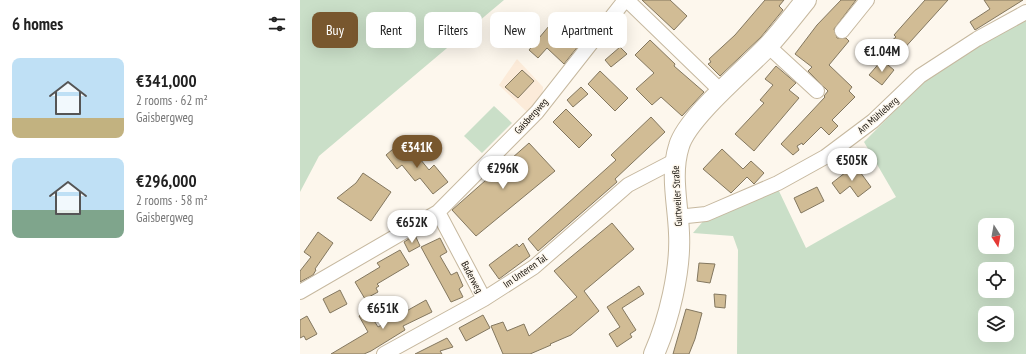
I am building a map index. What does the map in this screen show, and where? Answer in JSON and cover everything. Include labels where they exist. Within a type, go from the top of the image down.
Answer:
[{"type":"main road","name":"Gurtweiler Straße","points":[[654,354],[668,312],[678,269],[680,245],[675,188],[676,160],[679,144],[689,126],[768,46],[806,0]]},
{"type":"street","points":[[626,0],[722,92]]},
{"type":"street","name":"Gaisbergweg","points":[[300,292],[438,212],[537,112],[626,0]]},
{"type":"street","points":[[842,30],[867,0]]},
{"type":"street","name":"Am Mühleberg","points":[[678,217],[706,214],[778,183],[825,157],[873,121],[920,76],[977,39],[1026,12]]},
{"type":"street","points":[[768,46],[817,91]]},
{"type":"street","name":"Im Unteren Tal","points":[[384,354],[484,299],[534,267],[628,185],[676,160]]},
{"type":"street","name":"Baderweg","points":[[438,212],[484,299]]},
{"type":"shaded area","points":[[517,59],[543,87],[542,103],[530,115],[499,85]]},
{"type":"green space","points":[[300,0],[504,0],[482,19],[482,12],[424,12],[424,48],[447,48],[319,156],[300,192]]},
{"type":"green space","points":[[1026,18],[1026,354],[737,354],[738,250],[733,236],[693,233],[705,219],[778,189],[806,248],[896,197],[864,142],[923,82],[980,43]]},
{"type":"green space","points":[[494,106],[512,123],[482,153],[464,136]]},
{"type":"building","points":[[642,0],[670,0],[687,16],[674,30]]},
{"type":"building","points":[[765,0],[784,0],[779,6],[783,10],[761,37],[720,76],[708,64],[711,62],[709,59],[735,35]]},
{"type":"building","points":[[841,0],[856,0],[834,29],[837,38],[846,38],[849,41],[829,65],[852,87],[849,91],[855,97],[832,120],[838,126],[829,135],[821,127],[803,145],[802,143],[797,146],[799,150],[793,155],[781,144],[825,97],[824,96],[828,91],[808,71],[812,67],[795,54],[817,25]]},
{"type":"building","points":[[925,0],[948,0],[901,52],[890,42],[896,37],[894,35]]},
{"type":"building","points":[[984,0],[1023,0],[975,30],[970,22],[990,9]]},
{"type":"building","points":[[548,27],[548,48],[577,48],[564,64],[547,48],[538,58],[529,50],[531,48],[540,48],[540,37]]},
{"type":"building","points":[[650,40],[675,64],[674,66],[704,92],[682,116],[661,97],[652,105],[636,89],[654,73],[635,55]]},
{"type":"building","points":[[619,48],[621,48],[627,54],[611,67],[605,60]]},
{"type":"building","points":[[882,60],[894,70],[882,85],[869,75]]},
{"type":"building","points":[[776,66],[796,83],[789,90],[799,98],[754,151],[735,134],[764,103],[760,100],[773,85],[765,79]]},
{"type":"building","points":[[522,70],[534,81],[518,98],[505,87]]},
{"type":"building","points":[[600,71],[628,98],[615,111],[588,84]]},
{"type":"building","points":[[581,87],[588,94],[573,107],[567,100]]},
{"type":"building","points":[[566,109],[592,135],[579,148],[553,122]]},
{"type":"building","points":[[651,117],[665,132],[615,179],[617,182],[538,251],[528,239],[616,160],[611,155]]},
{"type":"building","points":[[529,143],[555,171],[476,236],[452,210],[494,173],[493,172],[503,166]]},
{"type":"building","points":[[399,144],[411,158],[416,154],[429,170],[434,165],[448,182],[433,194],[420,178],[415,181],[402,165],[397,169],[386,155]]},
{"type":"building","points":[[722,149],[743,169],[751,161],[764,173],[754,184],[747,177],[731,193],[703,169]]},
{"type":"building","points":[[855,165],[871,187],[858,197],[850,186],[840,194],[832,183]]},
{"type":"building","points":[[363,173],[391,192],[371,221],[337,198],[356,183]]},
{"type":"building","points":[[817,187],[824,201],[801,213],[794,198]]},
{"type":"building","points":[[612,223],[634,249],[584,291],[599,311],[571,335],[550,344],[551,345],[530,354],[503,354],[491,326],[503,322],[507,331],[524,324],[529,336],[577,297],[554,271]]},
{"type":"building","points":[[318,232],[333,243],[315,269],[316,270],[313,275],[300,282],[300,271],[311,257],[304,252]]},
{"type":"building","points":[[415,235],[420,246],[409,252],[404,242]]},
{"type":"building","points":[[440,238],[447,252],[440,256],[451,275],[457,272],[463,286],[459,289],[463,297],[451,302],[421,247]]},
{"type":"building","points":[[523,243],[530,256],[499,279],[489,265],[517,244],[519,247]]},
{"type":"building","points":[[400,250],[409,265],[377,284],[379,286],[376,288],[378,292],[365,299],[355,282],[380,267],[377,263]]},
{"type":"building","points":[[699,263],[715,264],[710,283],[697,281]]},
{"type":"building","points":[[639,286],[644,294],[622,308],[636,330],[630,334],[632,337],[617,347],[609,334],[620,327],[607,307]]},
{"type":"building","points":[[340,290],[347,304],[330,313],[323,299]]},
{"type":"building","points":[[714,294],[726,295],[725,308],[715,307]]},
{"type":"building","points":[[426,300],[432,312],[403,326],[405,330],[371,351],[364,354],[331,354],[368,332],[359,316],[368,311],[378,327]]},
{"type":"building","points":[[686,309],[702,313],[695,339],[689,354],[673,354]]},
{"type":"building","points":[[483,315],[490,328],[466,341],[459,328]]},
{"type":"building","points":[[307,316],[317,334],[306,340],[304,336],[300,338],[300,320]]},
{"type":"building","points":[[447,338],[453,347],[440,351],[442,354],[415,354]]}]
